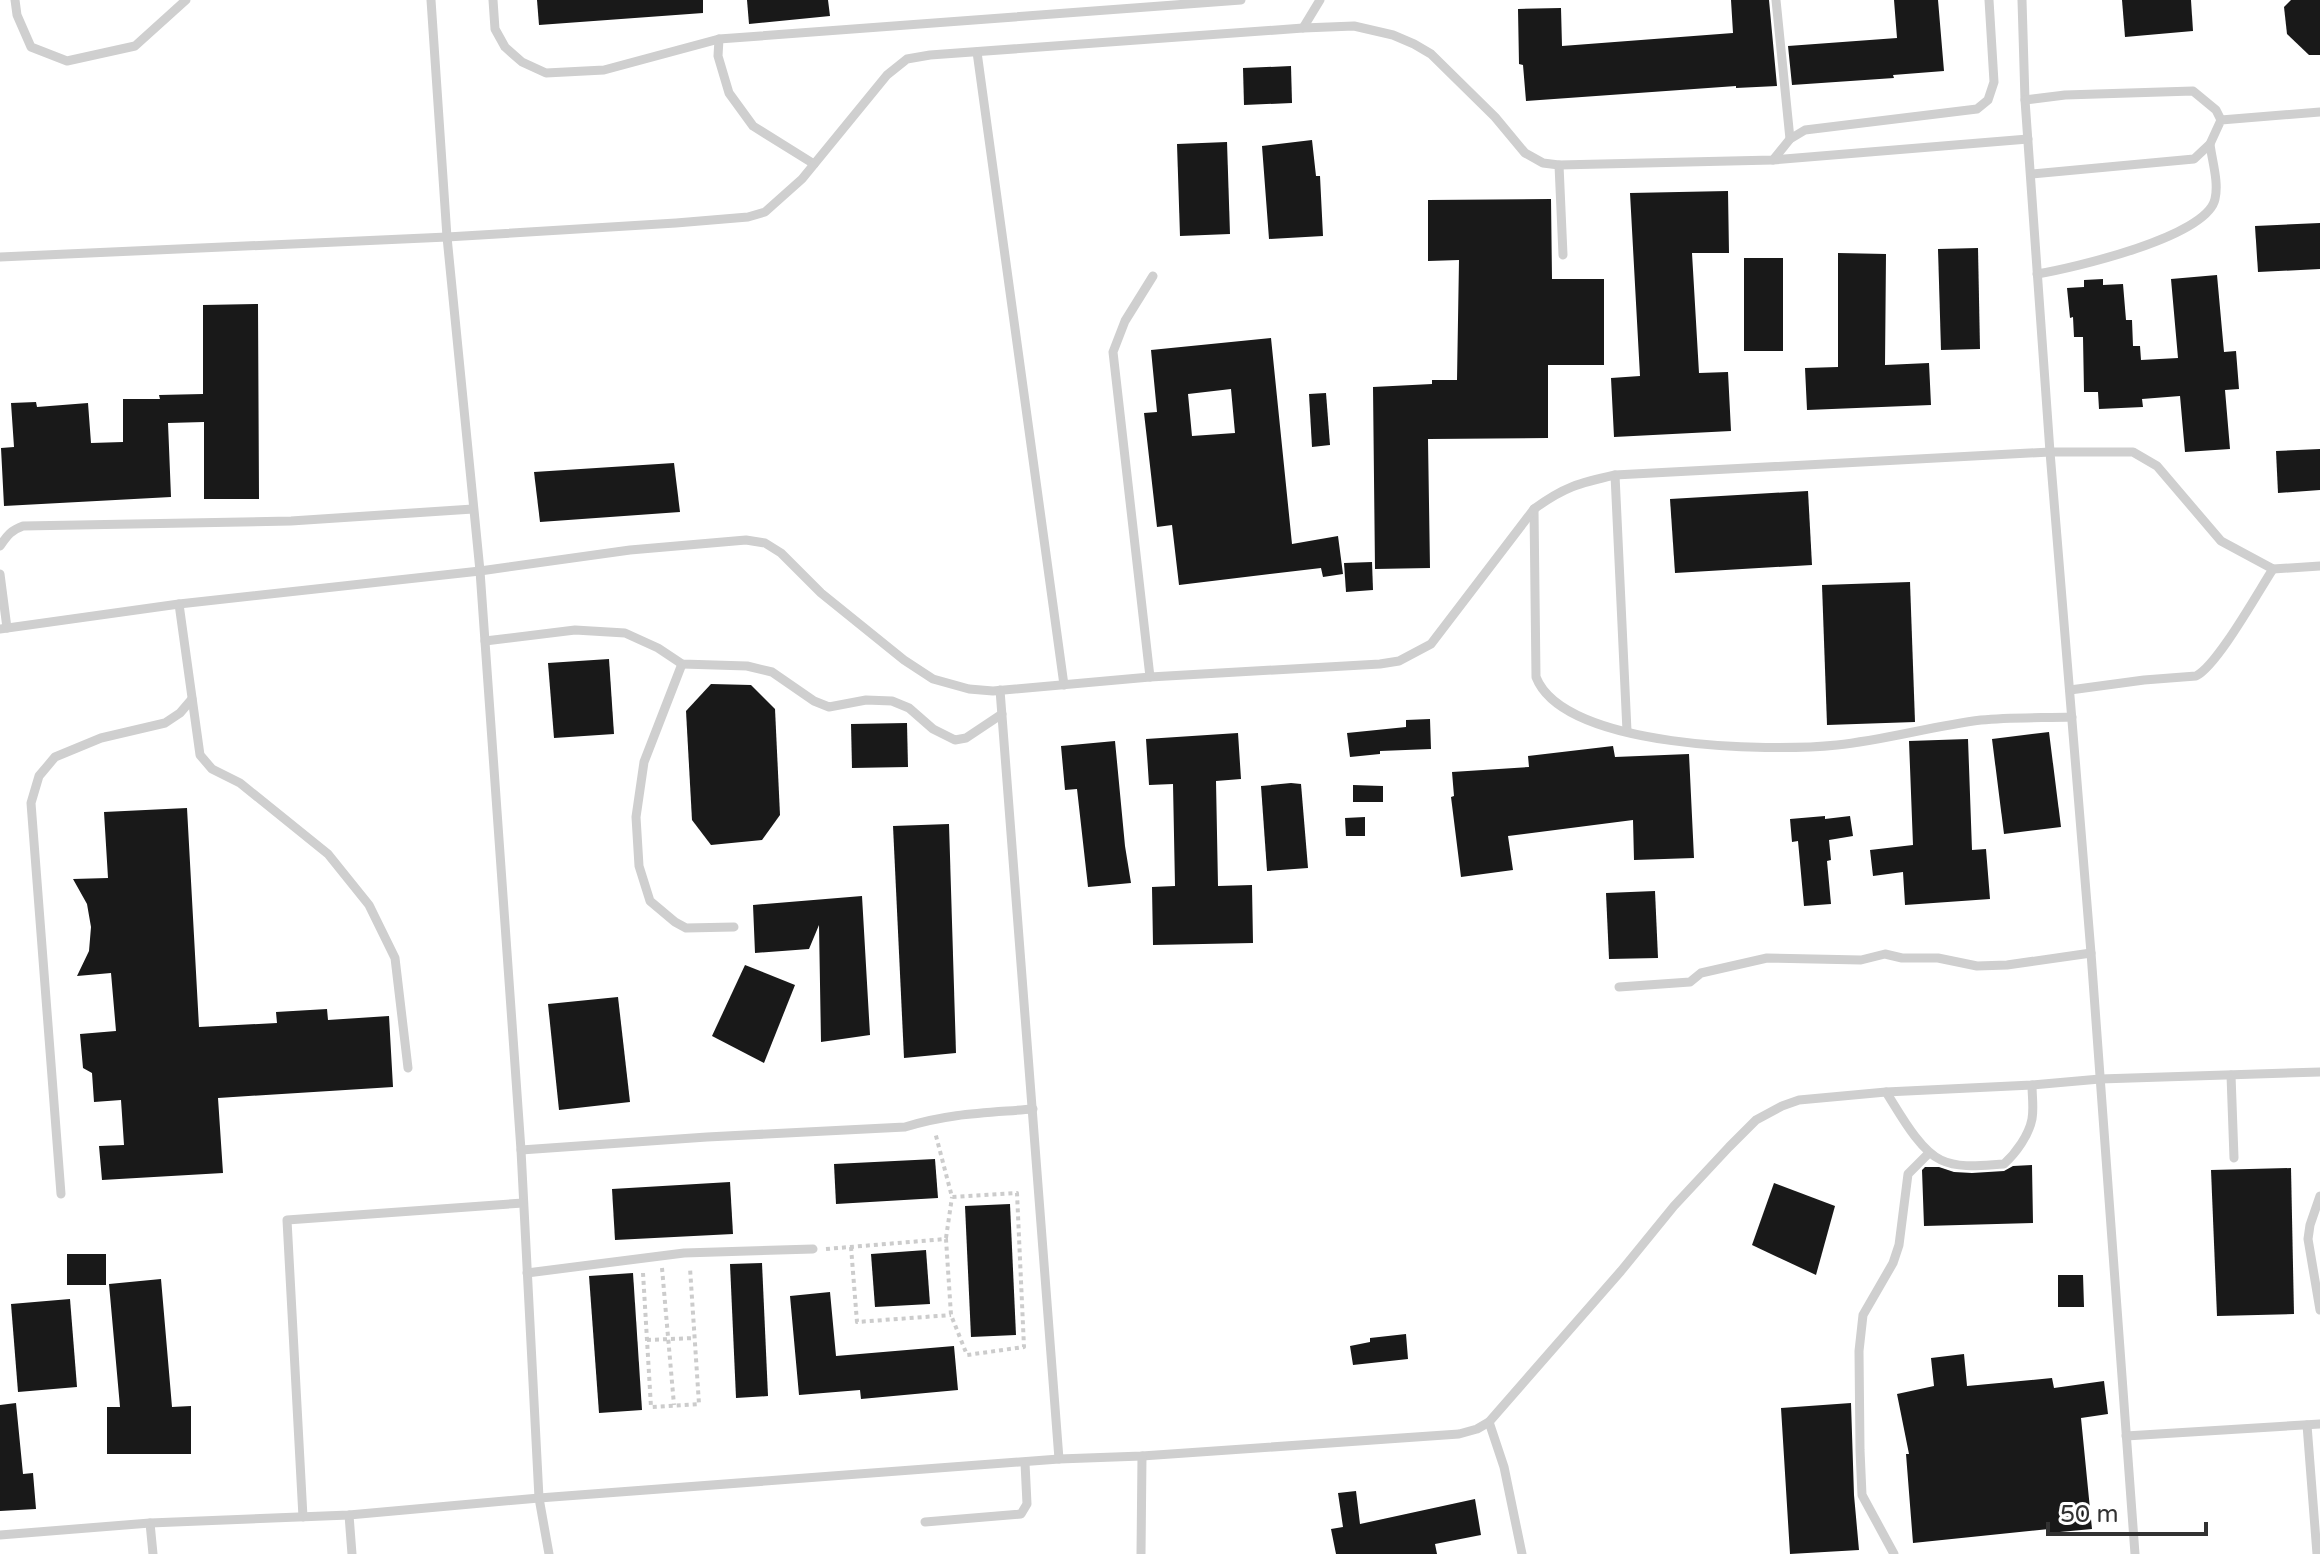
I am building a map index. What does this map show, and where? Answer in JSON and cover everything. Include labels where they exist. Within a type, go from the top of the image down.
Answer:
[{"type":"lane","points":[[15,0],[17,15],[31,47],[67,61],[135,46],[186,0]]},
{"type":"lane","points":[[431,0],[447,237],[480,571],[521,1150],[539,1498],[549,1554]]},
{"type":"lane","points":[[493,0],[495,29],[505,47],[522,62],[546,73],[604,70],[719,39],[1241,0]]},
{"type":"lane","points":[[1303,28],[1320,0]]},
{"type":"lane","points":[[1776,0],[1790,139]]},
{"type":"lane","points":[[1773,160],[1790,139],[1805,130],[1977,109],[1988,100],[1994,82],[1989,0]]},
{"type":"lane","points":[[2022,0],[2025,100],[2037,274],[2135,1554]]},
{"type":"lane","points":[[0,257],[447,237],[748,217],[765,212],[783,198],[887,75],[907,59],[1303,28],[1354,26],[1393,35],[1414,44],[1431,54],[1495,117],[1525,153],[1543,163],[1773,160],[2028,139]]},
{"type":"lane","points":[[719,39],[718,56],[729,93],[753,126],[814,164]]},
{"type":"lane","points":[[977,52],[1064,685]]},
{"type":"lane","points":[[2025,100],[2065,95],[2193,91],[2216,110],[2221,120]]},
{"type":"lane","points":[[2221,120],[2320,112]]},
{"type":"lane","points":[[2031,174],[2194,159],[2210,144],[2221,120]]},
{"type":"lane","points":[[2037,274],[2112,258],[2192,226],[2209,212],[2215,201],[2210,144]]},
{"type":"lane","points":[[1559,165],[1563,255]]},
{"type":"lane","points":[[1150,677],[1113,352],[1125,321],[1153,276]]},
{"type":"lane","points":[[0,574],[3,629],[179,604],[480,571],[630,550],[746,540],[765,543],[781,553],[821,593],[933,679],[969,689],[1000,690],[1399,661],[1431,644],[1534,509],[1572,485],[1615,475],[2050,452],[2133,452],[2157,466],[2221,541],[2273,569],[2320,566]]},
{"type":"lane","points":[[1615,475],[1627,731]]},
{"type":"lane","points":[[0,546],[7,535],[23,526],[291,521],[473,509]]},
{"type":"lane","points":[[1534,509],[1536,677],[1541,689],[1578,717],[1641,736],[1744,748],[1837,745],[1983,720],[2072,717]]},
{"type":"lane","points":[[2070,690],[2203,673],[2273,569]]},
{"type":"lane","points":[[179,604],[200,755],[212,769],[240,783],[328,854],[369,905],[395,958],[408,1068]]},
{"type":"lane","points":[[485,641],[575,630],[625,633],[658,648],[682,664],[747,666],[772,672],[814,701],[829,707],[866,700],[892,701],[909,708],[933,729],[955,740],[966,738],[1002,714]]},
{"type":"lane","points":[[682,664],[644,762],[636,817],[639,866],[650,901],[675,922],[686,928],[734,927]]},
{"type":"lane","points":[[1000,690],[1059,1459]]},
{"type":"lane","points":[[61,1194],[31,803],[39,776],[55,757],[101,738],[165,723],[180,713],[192,699]]},
{"type":"lane","points":[[1619,987],[1690,982],[1701,973],[1767,958],[1861,960],[1885,954],[1902,958],[1938,958],[1977,966],[2007,965],[2091,953]]},
{"type":"lane","points":[[0,1535],[150,1523],[349,1515],[1059,1459],[1459,1434],[1489,1422],[1674,1206],[1756,1120],[1782,1106],[1799,1100],[1886,1092],[2100,1079],[2320,1072]]},
{"type":"lane","points":[[2231,1075],[2234,1158]]},
{"type":"lane","points":[[1886,1092],[1929,1153],[1943,1161],[1970,1166],[2004,1164],[2013,1155],[2027,1134],[2032,1119],[2032,1085]]},
{"type":"lane","points":[[521,1150],[905,1127],[967,1112],[1033,1109]]},
{"type":"lane","points":[[1894,1554],[1862,1495],[1859,1351],[1863,1315],[1893,1263],[1899,1245],[1908,1174],[1929,1153]]},
{"type":"lane","points":[[2320,1196],[2308,1239],[2320,1310]]},
{"type":"lane","points":[[303,1517],[287,1220],[523,1203]]},
{"type":"lane","points":[[527,1273],[689,1253],[813,1249]]},
{"type":"lane","points":[[1489,1422],[1504,1467],[1522,1554]]},
{"type":"lane","points":[[2126,1436],[2320,1424]]},
{"type":"lane","points":[[2307,1425],[2317,1554]]},
{"type":"lane","points":[[1141,1554],[1142,1456]]},
{"type":"lane","points":[[925,1522],[1021,1514],[1027,1504],[1025,1463]]},
{"type":"lane","points":[[349,1515],[352,1554]]},
{"type":"lane","points":[[150,1523],[153,1554]]},
{"type":"path","points":[[932,1118],[952,1197],[946,1239],[951,1315],[967,1355],[1024,1347],[1017,1193],[952,1197]]},
{"type":"path","points":[[813,1249],[946,1239]]},
{"type":"path","points":[[851,1247],[857,1322],[951,1315]]},
{"type":"path","points":[[642,1259],[651,1407],[699,1404],[689,1253]]},
{"type":"path","points":[[661,1256],[674,1405]]},
{"type":"path","points":[[647,1340],[694,1338]]},
{"type":"building","points":[[537,0],[703,0],[703,13],[539,25]]},
{"type":"building","points":[[747,0],[828,0],[830,16],[749,24]]},
{"type":"building","points":[[1731,0],[1769,0],[1777,86],[1736,86],[1526,101],[1523,65],[1519,64],[1518,9],[1561,8],[1562,46],[1733,33]]},
{"type":"building","points":[[1894,0],[1938,0],[1944,71],[1792,85],[1788,46],[1897,38]]},
{"type":"building","points":[[2122,0],[2191,0],[2193,31],[2125,37]]},
{"type":"building","points":[[2291,0],[2320,0],[2320,55],[2309,55],[2287,34],[2284,7]]},
{"type":"building","points":[[1291,66],[1292,103],[1244,105],[1243,68]]},
{"type":"building","points":[[1312,140],[1316,176],[1320,176],[1323,236],[1269,239],[1262,146]]},
{"type":"building","points":[[1227,142],[1230,234],[1180,236],[1177,144]]},
{"type":"building","points":[[1728,191],[1729,253],[1692,253],[1699,373],[1728,372],[1731,431],[1614,437],[1611,378],[1640,376],[1630,193]]},
{"type":"building","points":[[1551,199],[1552,279],[1604,279],[1604,365],[1548,365],[1548,438],[1428,439],[1430,568],[1375,569],[1373,387],[1457,380],[1459,260],[1428,261],[1428,200]]},
{"type":"building","points":[[2320,223],[2320,269],[2258,272],[2255,226]]},
{"type":"building","points":[[1978,248],[1980,349],[1941,350],[1938,249]]},
{"type":"building","points":[[1838,253],[1886,254],[1885,365],[1929,363],[1931,405],[1807,410],[1805,368],[1838,367]]},
{"type":"building","points":[[1744,258],[1783,258],[1783,351],[1744,351]]},
{"type":"building","points":[[2217,275],[2224,352],[2236,351],[2239,389],[2225,390],[2230,449],[2185,452],[2180,396],[2142,399],[2143,407],[2099,409],[2098,392],[2084,392],[2083,337],[2074,337],[2067,288],[2084,287],[2084,280],[2103,279],[2103,285],[2123,284],[2126,320],[2132,320],[2133,346],[2140,346],[2141,360],[2178,358],[2171,279]]},
{"type":"building","points":[[258,304],[259,499],[204,499],[204,422],[168,423],[171,497],[4,506],[1,448],[14,447],[11,403],[36,402],[37,407],[88,403],[91,443],[123,442],[123,399],[203,394],[203,305]]},
{"type":"building","points":[[1271,338],[1292,544],[1338,536],[1343,574],[1323,577],[1321,568],[1179,585],[1172,525],[1157,527],[1144,413],[1157,412],[1151,350]],"holes":[[[1231,389],[1235,433],[1192,436],[1188,394]]]},
{"type":"building","points":[[1326,393],[1330,445],[1312,447],[1309,394]]},
{"type":"building","points":[[2320,449],[2320,490],[2278,493],[2276,451]]},
{"type":"building","points":[[674,463],[680,512],[540,522],[534,472]]},
{"type":"building","points":[[1808,491],[1812,565],[1675,573],[1670,499]]},
{"type":"building","points":[[1372,562],[1373,590],[1346,592],[1344,563]]},
{"type":"building","points":[[1910,582],[1915,722],[1827,725],[1822,585]]},
{"type":"building","points":[[609,659],[614,734],[554,738],[548,663]]},
{"type":"building","points":[[711,684],[751,685],[775,709],[780,815],[762,840],[711,845],[692,820],[686,711]]},
{"type":"building","points":[[1430,719],[1431,749],[1380,751],[1380,754],[1350,757],[1347,733],[1406,727],[1406,720]]},
{"type":"building","points":[[907,723],[908,767],[852,768],[851,724]]},
{"type":"building","points":[[2049,732],[2061,827],[2004,834],[1992,739]]},
{"type":"building","points":[[1238,733],[1241,779],[1216,781],[1218,886],[1252,885],[1253,943],[1153,945],[1152,887],[1175,886],[1173,784],[1149,785],[1146,739]]},
{"type":"building","points":[[1968,739],[1972,850],[1986,849],[1990,899],[1905,905],[1903,872],[1873,876],[1870,850],[1913,845],[1909,741]]},
{"type":"building","points":[[1115,741],[1131,883],[1088,887],[1077,789],[1065,790],[1061,746]]},
{"type":"building","points":[[1613,746],[1615,757],[1689,754],[1694,858],[1634,860],[1633,820],[1508,836],[1513,870],[1461,877],[1451,797],[1454,796],[1452,772],[1529,767],[1528,756]]},
{"type":"building","points":[[1301,784],[1308,868],[1267,871],[1261,786]]},
{"type":"building","points":[[1353,785],[1383,786],[1383,802],[1353,802]]},
{"type":"building","points":[[187,808],[199,1027],[277,1023],[276,1012],[327,1009],[328,1020],[389,1016],[393,1087],[218,1098],[223,1173],[102,1180],[99,1146],[124,1145],[121,1100],[94,1102],[92,1073],[83,1068],[80,1034],[116,1031],[111,973],[77,976],[89,951],[91,927],[87,904],[73,879],[108,878],[104,812]]},
{"type":"building","points":[[1825,816],[1825,819],[1850,816],[1853,836],[1829,840],[1831,860],[1827,861],[1831,904],[1804,906],[1798,841],[1792,842],[1790,819]]},
{"type":"building","points":[[1365,817],[1365,836],[1346,836],[1345,818]]},
{"type":"building","points":[[949,824],[956,1053],[904,1058],[893,826]]},
{"type":"building","points":[[1655,891],[1658,958],[1609,959],[1606,893]]},
{"type":"building","points":[[862,896],[870,1035],[821,1042],[819,925],[809,949],[755,953],[753,905]]},
{"type":"building","points":[[745,965],[795,985],[764,1063],[712,1036]]},
{"type":"building","points":[[618,997],[630,1102],[559,1110],[548,1004]]},
{"type":"building","points":[[935,1159],[938,1198],[836,1204],[834,1164]]},
{"type":"building","points":[[2032,1165],[2033,1223],[1924,1226],[1922,1170],[1925,1167],[1972,1173]]},
{"type":"building","points":[[2291,1168],[2294,1314],[2217,1316],[2211,1170]]},
{"type":"building","points":[[730,1182],[733,1234],[615,1240],[612,1189]]},
{"type":"building","points":[[1774,1183],[1835,1206],[1816,1275],[1752,1245]]},
{"type":"building","points":[[1010,1204],[1016,1335],[971,1337],[965,1206]]},
{"type":"building","points":[[926,1250],[930,1304],[875,1307],[871,1254]]},
{"type":"building","points":[[67,1254],[106,1254],[106,1285],[67,1285]]},
{"type":"building","points":[[762,1263],[768,1396],[736,1398],[730,1264]]},
{"type":"building","points":[[633,1273],[642,1410],[599,1413],[589,1276]]},
{"type":"building","points":[[2058,1275],[2083,1275],[2084,1307],[2058,1307]]},
{"type":"building","points":[[161,1279],[172,1407],[191,1406],[191,1454],[107,1454],[107,1407],[120,1407],[109,1284]]},
{"type":"building","points":[[830,1292],[836,1356],[954,1346],[958,1390],[861,1399],[860,1390],[799,1395],[790,1296]]},
{"type":"building","points":[[70,1299],[77,1387],[18,1392],[11,1304]]},
{"type":"building","points":[[1406,1334],[1408,1359],[1353,1365],[1350,1346],[1370,1342],[1370,1338]]},
{"type":"building","points":[[1964,1354],[1967,1386],[2052,1378],[2054,1388],[2104,1381],[2108,1414],[2081,1418],[2092,1529],[2049,1533],[2049,1529],[1913,1543],[1906,1454],[1909,1454],[1897,1394],[1934,1386],[1931,1358]]},
{"type":"building","points":[[16,1403],[23,1474],[33,1473],[36,1509],[0,1511],[0,1405]]},
{"type":"building","points":[[1851,1403],[1859,1550],[1790,1554],[1781,1408]]},
{"type":"building","points":[[1356,1491],[1360,1524],[1475,1499],[1481,1535],[1435,1544],[1437,1554],[1336,1554],[1331,1529],[1343,1527],[1338,1493]]}]
